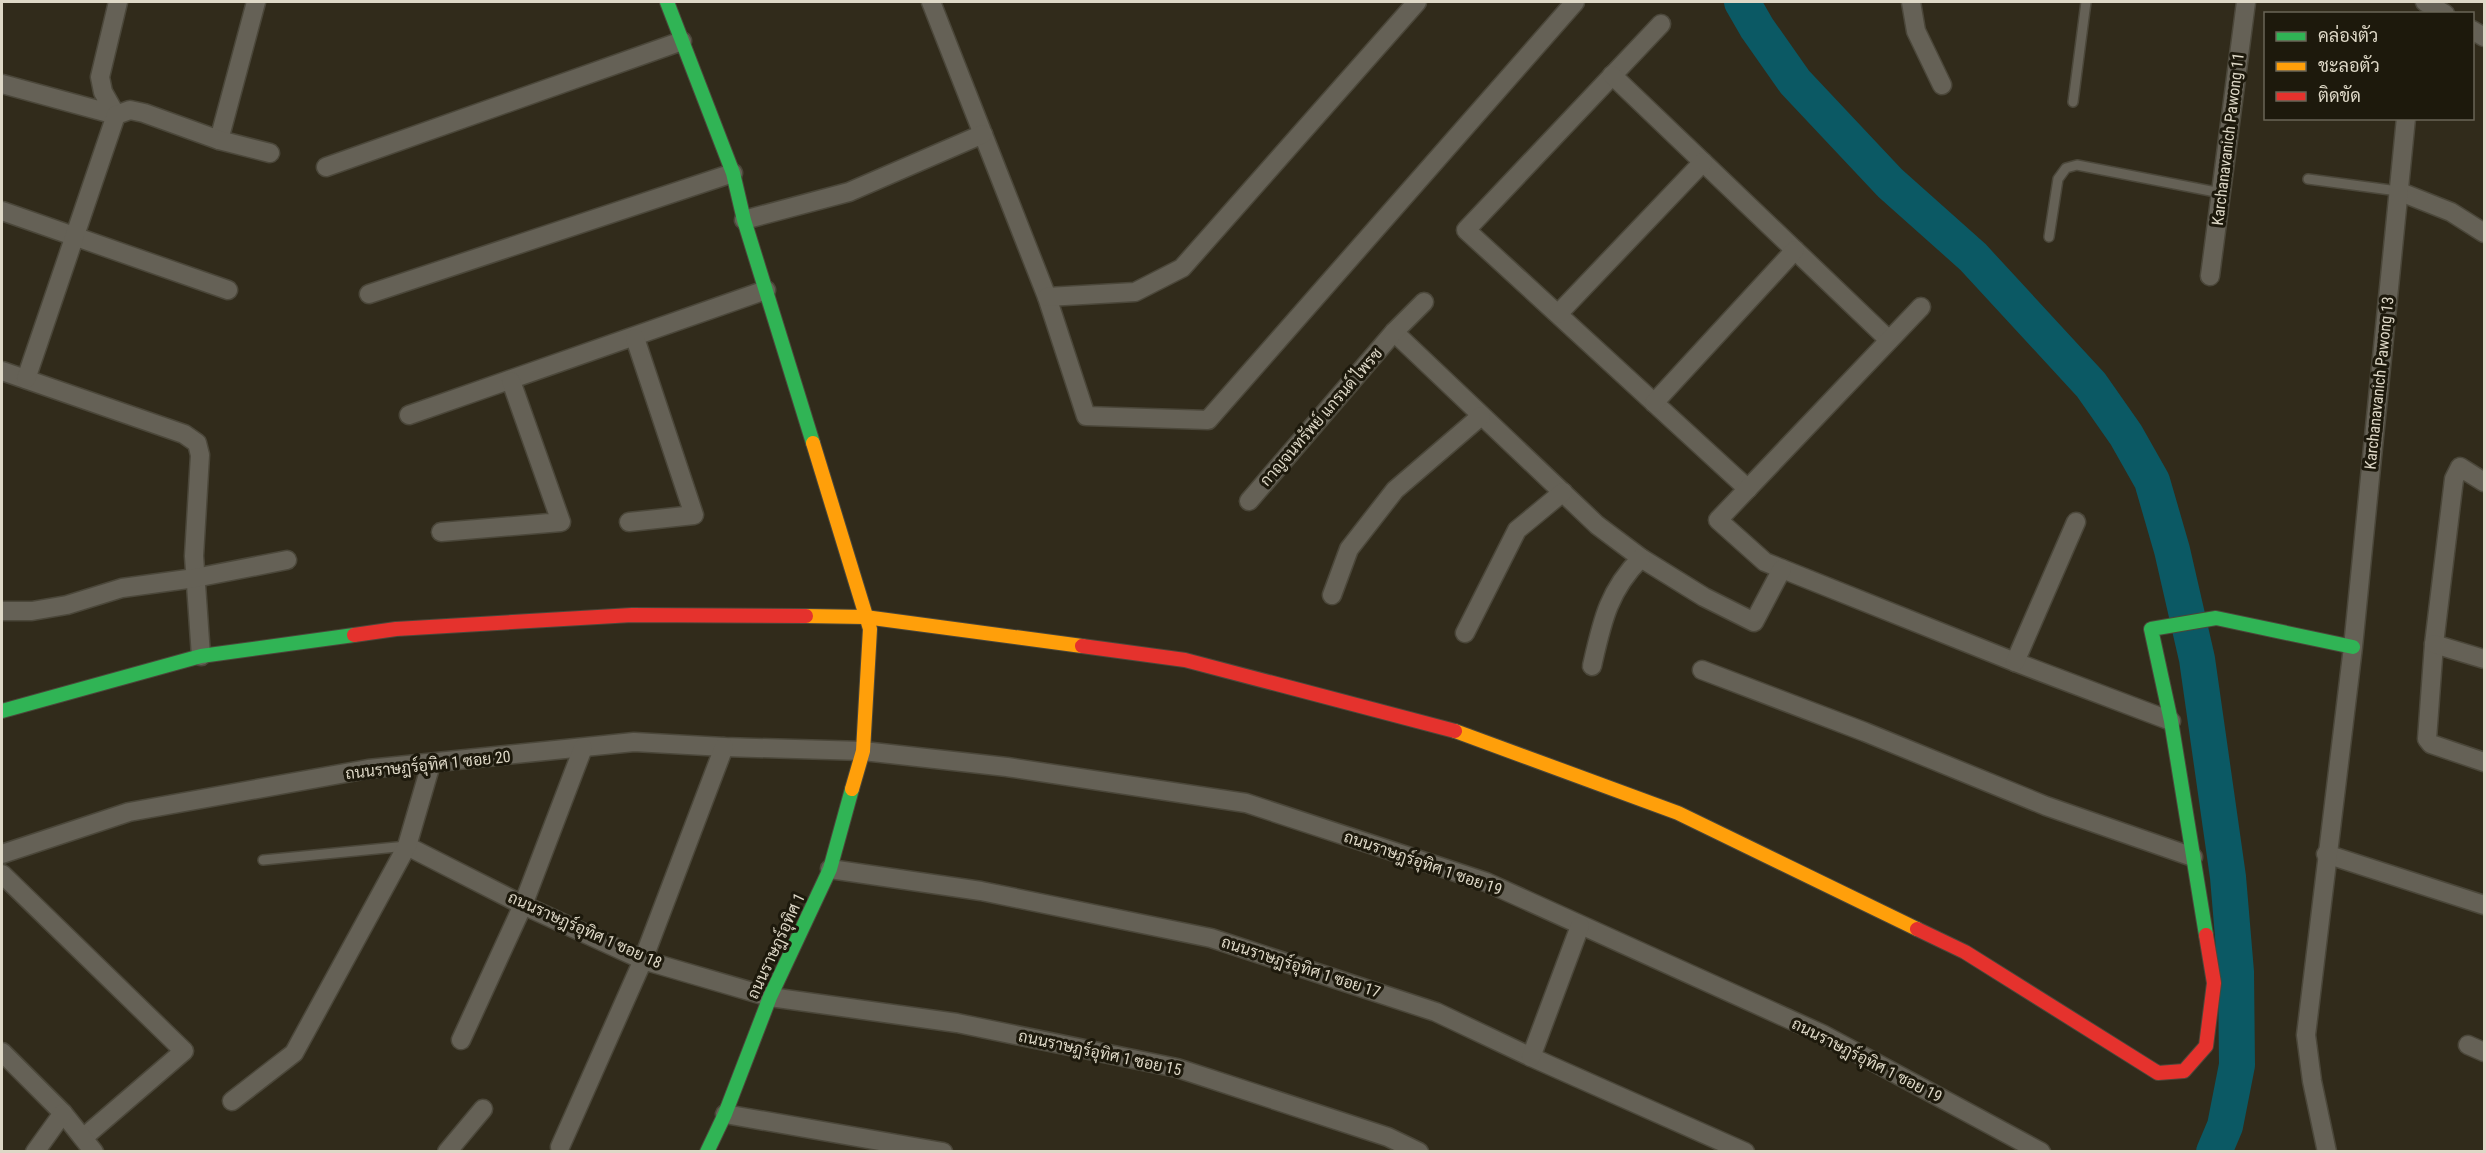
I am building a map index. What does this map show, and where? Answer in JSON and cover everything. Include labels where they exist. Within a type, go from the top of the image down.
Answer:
[{"type":"street","points":[[26,379],[116,115],[103,92],[100,77],[118,2]]},
{"type":"street","points":[[219,140],[256,2]]},
{"type":"street","name":"ถนนราษฎร์อุทิศ 1","points":[[668,2],[733,173],[744,220],[870,629],[863,750],[830,869],[770,997],[725,1114],[707,1152]]},
{"type":"street","points":[[931,2],[1047,297],[1086,416],[1208,420],[1575,2]]},
{"type":"street","points":[[1047,297],[1135,292],[1182,268],[1417,2]]},
{"type":"street","points":[[1911,2],[1916,31],[1942,85]]},
{"type":"street","name":"Karchanavanich Pawong 11","points":[[2210,276],[2246,2]]},
{"type":"street","points":[[2425,2],[2442,12]]},
{"type":"street","points":[[1661,24],[1466,230],[1748,489]]},
{"type":"street","points":[[326,167],[682,41]]},
{"type":"street","points":[[1612,75],[1889,340]]},
{"type":"street","points":[[2,84],[116,115],[130,110],[144,113],[219,140],[270,153]]},
{"type":"street","name":"Karchanavanich Pawong 13","points":[[2327,1152],[2312,1081],[2306,1035],[2326,854],[2353,647],[2406,120]]},
{"type":"street","points":[[744,220],[849,192],[983,134]]},
{"type":"street","points":[[1558,314],[1703,162]]},
{"type":"street","points":[[369,294],[733,173]]},
{"type":"street","points":[[2398,191],[2451,212],[2484,233]]},
{"type":"street","points":[[2,211],[228,290]]},
{"type":"street","points":[[1654,403],[1795,250]]},
{"type":"street","points":[[409,415],[635,338],[766,290]]},
{"type":"street","name":"กาญจนทรัพย์ แกรนด์ ไพรซ","points":[[1249,501],[1394,332],[1424,302]]},
{"type":"street","points":[[1921,307],[1718,520],[1765,562],[2015,662],[2171,720]]},
{"type":"street","name":"กาญจนทรัพย์ แกรนด์ ไพรซ","points":[[1394,332],[1597,525],[1641,558],[1704,597],[1754,622],[1782,569]]},
{"type":"street","points":[[629,522],[694,515],[635,338]]},
{"type":"street","points":[[2,371],[184,434],[197,443],[200,455],[194,556],[201,656]]},
{"type":"street","points":[[441,532],[561,522],[511,381]]},
{"type":"street","points":[[1332,595],[1349,549],[1395,490],[1481,416]]},
{"type":"street","points":[[2484,482],[2460,467],[2454,479],[2434,644],[2427,739],[2431,744],[2484,762]]},
{"type":"street","points":[[1465,633],[1517,530],[1563,492]]},
{"type":"street","points":[[2015,662],[2076,522]]},
{"type":"street","points":[[1592,666],[1604,614],[1624,575],[1641,558]]},
{"type":"street","points":[[2,611],[32,611],[67,605],[122,588],[195,578],[287,560]]},
{"type":"street","points":[[2,711],[201,656],[396,628],[632,615],[866,617],[1185,660],[1466,734],[1678,813],[1965,952],[2158,1073],[2184,1071],[2206,1046],[2214,983],[2171,720],[2151,629],[2216,618],[2353,647]]},
{"type":"street","points":[[2434,644],[2484,659]]},
{"type":"street","points":[[1702,670],[1865,732],[2046,806],[2193,857]]},
{"type":"street","name":"ถนนราษฎร์อุทิศ 1 ซอย 20","points":[[2,854],[129,812],[369,769],[634,742],[724,747],[863,750]]},
{"type":"street","points":[[560,1147],[643,960],[724,747]]},
{"type":"street","points":[[461,1040],[523,904],[583,748]]},
{"type":"street","name":"ถนนราษฎร์อุทิศ 1 ซอย 19","points":[[863,750],[1007,767],[1246,803],[1486,882],[1822,1034],[2040,1152]]},
{"type":"street","points":[[232,1101],[294,1053],[407,846],[431,764]]},
{"type":"street","name":"ถนนราษฎร์อุทิศ 1 ซอย 18","points":[[407,846],[643,960],[770,997]]},
{"type":"street","points":[[2326,854],[2484,905]]},
{"type":"street","name":"ถนนราษฎร์อุทิศ 1 ซอย 17","points":[[830,869],[981,891],[1211,938],[1436,1012],[1745,1152]]},
{"type":"street","points":[[2,874],[184,1051],[89,1145],[63,1113],[2,1052]]},
{"type":"street","points":[[1531,1057],[1580,926]]},
{"type":"street","name":"ถนนราษฎร์อุทิศ 1 ซอย 15","points":[[770,997],[957,1023],[1177,1068],[1388,1137],[1419,1152]]},
{"type":"street","points":[[447,1152],[483,1109]]},
{"type":"street","points":[[35,1152],[63,1113]]},
{"type":"street","points":[[725,1114],[943,1152]]},
{"type":"lane","points":[[2073,102],[2086,2]]},
{"type":"lane","points":[[2049,237],[2058,179],[2066,168],[2077,165],[2221,193]]},
{"type":"lane","points":[[2308,179],[2398,191]]},
{"type":"lane","points":[[263,860],[407,846]]},
{"type":"waterway","points":[[1742,2],[1757,28],[1795,82],[1890,183],[1973,257],[2091,385],[2126,435],[2152,481],[2172,550],[2197,659],[2228,877],[2236,972],[2237,1065],[2225,1126],[2214,1152]]},
{"type":"traffic: fast","points":[[667,2],[733,173],[744,220],[813,443]]},
{"type":"traffic: fast","points":[[2206,935],[2171,721],[2151,629],[2216,618],[2353,647]]},
{"type":"traffic: fast","points":[[2,711],[201,656],[354,635]]},
{"type":"traffic: fast","points":[[707,1152],[725,1114],[770,997],[830,869],[852,789]]},
{"type":"traffic: slow","points":[[813,443],[870,629],[863,751],[852,789]]},
{"type":"traffic: slow","points":[[806,616],[865,617],[1082,646]]},
{"type":"traffic: slow","points":[[1455,731],[1678,813],[1917,929]]},
{"type":"traffic: jam","points":[[354,635],[396,629],[632,615],[806,616]]},
{"type":"traffic: jam","points":[[1082,646],[1185,660],[1455,731]]},
{"type":"traffic: jam","points":[[1917,929],[1965,952],[2158,1073],[2184,1071],[2206,1046],[2214,983],[2206,935]]}]
